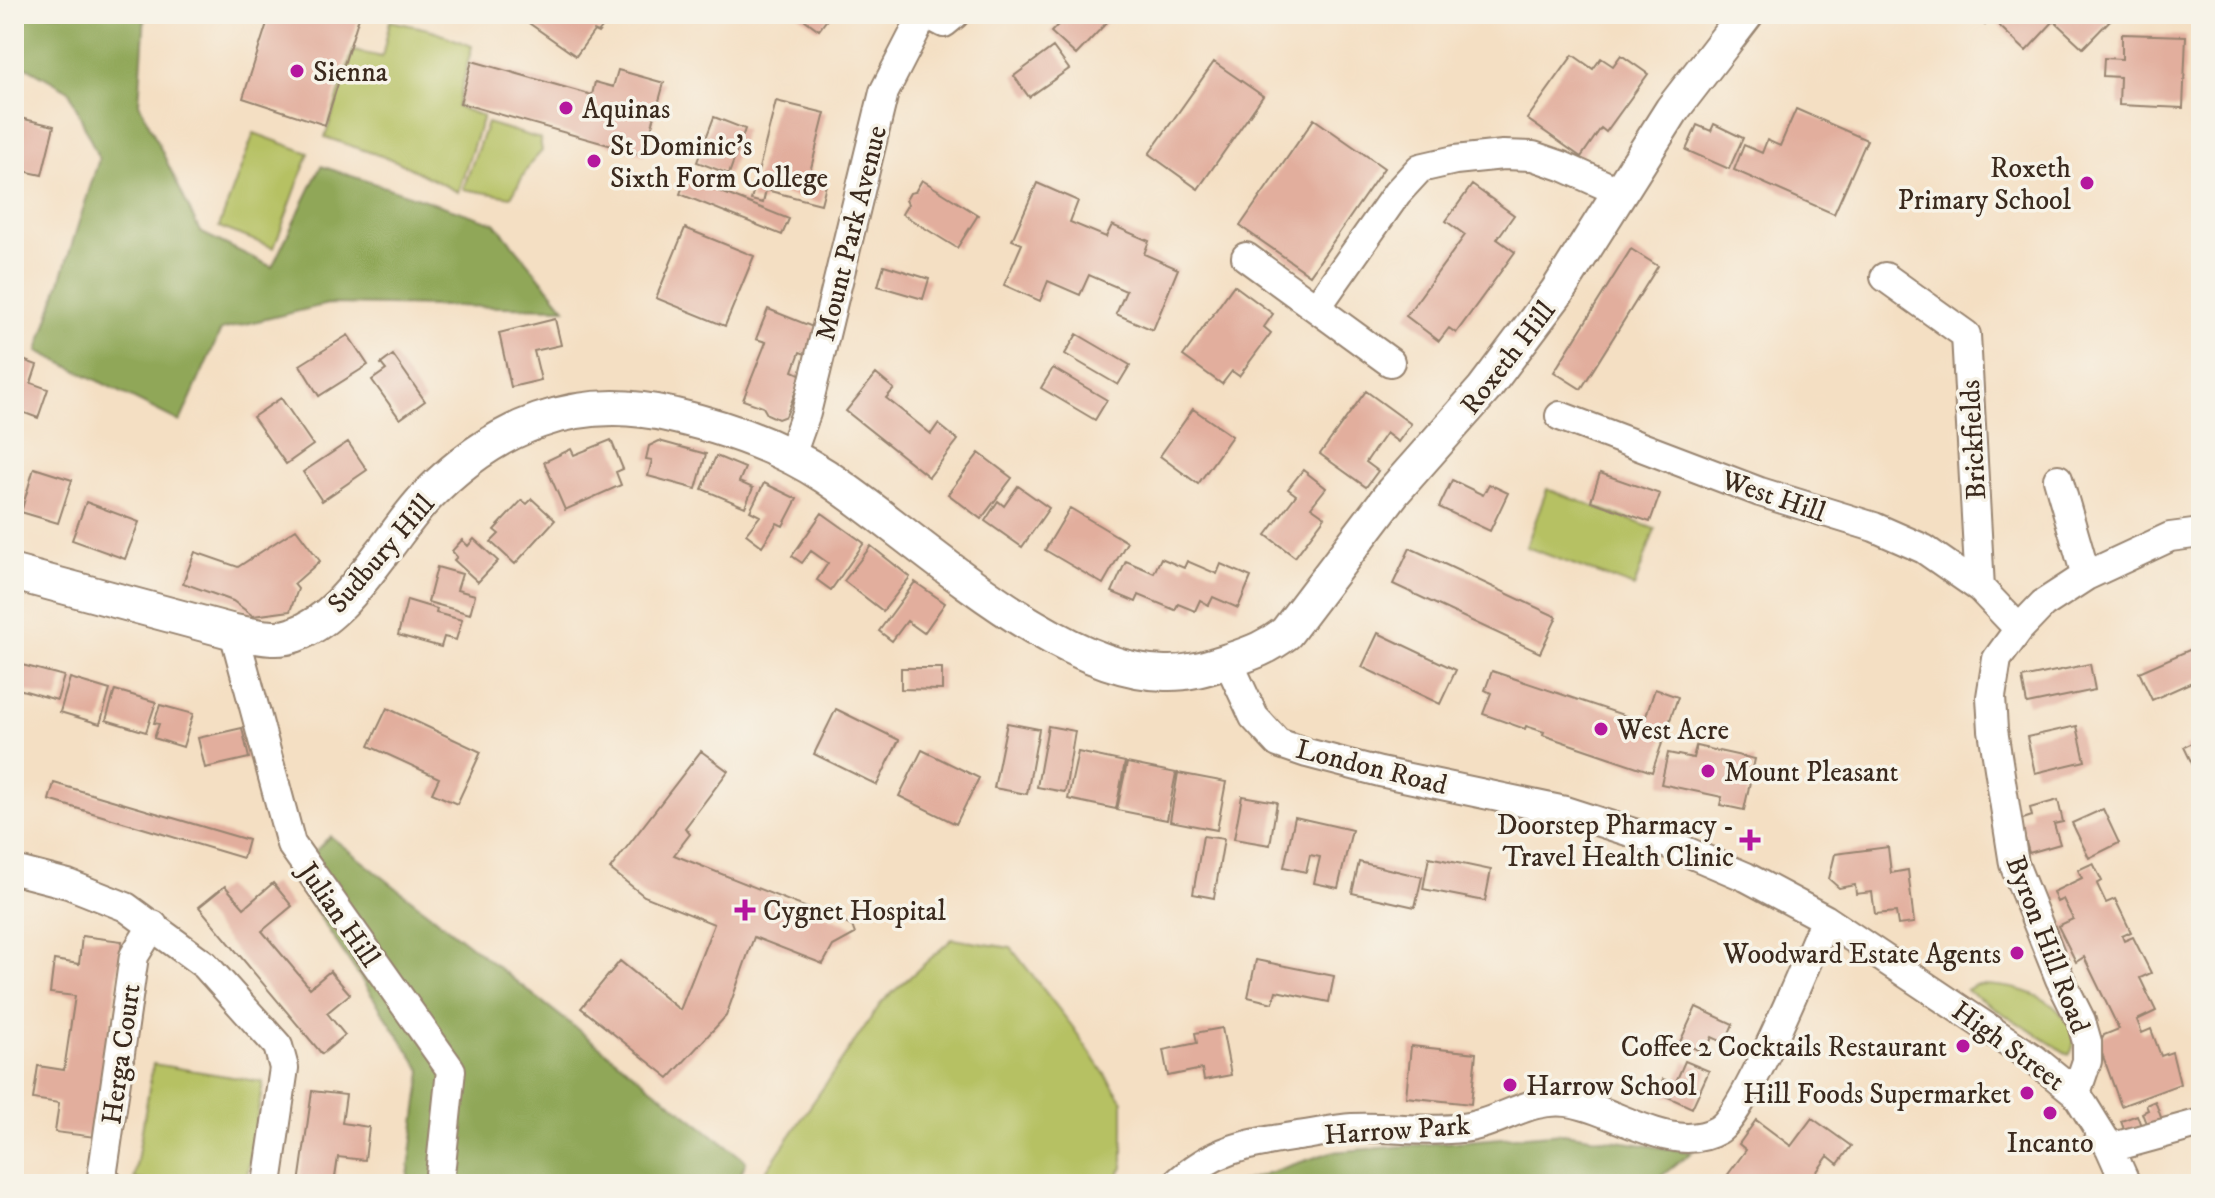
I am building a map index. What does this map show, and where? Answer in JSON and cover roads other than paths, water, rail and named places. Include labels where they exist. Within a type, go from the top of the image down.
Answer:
[{"type":"main road","name":"Roxeth Hill","points":[[1228,661],[1266,648],[1286,633],[1393,492],[1484,389],[1548,304],[1672,110],[1746,14]]},
{"type":"main road","name":"Sudbury Hill","points":[[15,575],[234,632],[263,637],[291,637],[320,622],[352,591],[427,495],[483,448],[527,423],[577,409],[626,408],[670,414],[734,433],[790,458]]},
{"type":"main road","points":[[790,458],[822,474],[967,582],[1036,628],[1074,648],[1132,669],[1165,673],[1200,670],[1228,661]]},
{"type":"street","points":[[926,14],[944,23],[955,14]]},
{"type":"street","name":"Mount Park Avenue","points":[[790,458],[806,413],[884,92],[926,14]]},
{"type":"street","points":[[1316,308],[1397,193],[1420,168],[1455,160],[1503,155],[1533,156],[1620,192]]},
{"type":"street","points":[[1246,257],[1390,362]]},
{"type":"street","name":"Brickfields","points":[[1885,277],[1966,335],[1980,588]]},
{"type":"street","name":"West Hill","points":[[1560,416],[1760,492],[1874,527],[1924,549],[1980,588]]},
{"type":"street","points":[[2058,479],[2086,576]]},
{"type":"street","name":"Byron Hill Road","points":[[2076,1093],[2087,1061],[2087,1042],[2081,1021],[2060,979],[2014,864],[1995,744],[1991,697],[1997,659],[2043,604],[2086,576],[2170,537],[2201,533]]},
{"type":"street","points":[[1980,588],[2019,629]]},
{"type":"street","name":"Julian Hill","points":[[234,632],[291,844],[451,1070],[439,1184]]},
{"type":"street","name":"London Road","points":[[1228,661],[1254,717],[1278,743],[1380,772],[1565,811],[1640,835],[1746,877],[1825,919],[1935,992]]},
{"type":"street","points":[[14,870],[68,884],[126,907],[205,965],[278,1046],[284,1068],[267,1184]]},
{"type":"street","name":"Harrow Park","points":[[1176,1184],[1192,1169],[1244,1144],[1352,1128],[1462,1128],[1487,1122],[1532,1103],[1568,1102],[1674,1138],[1694,1137],[1719,1130],[1731,1117],[1755,1074],[1825,919]]},
{"type":"street","name":"Herga Court","points":[[109,1184],[102,1177],[134,956],[153,925]]},
{"type":"street","name":"High Street","points":[[1935,992],[2034,1059],[2076,1093],[2110,1148],[2126,1184]]},
{"type":"street","points":[[2110,1148],[2201,1123]]},
{"type":"place","name":"Sienna","points":[[297,71]]},
{"type":"place","name":"Aquinas","points":[[566,108]]},
{"type":"place","name":"St Dominic's Sixth Form College","points":[[594,161]]},
{"type":"place","name":"Roxeth Primary School","points":[[2087,183]]},
{"type":"place","name":"West Acre","points":[[1601,729]]},
{"type":"place","name":"Mount Pleasant","points":[[1708,771]]},
{"type":"place","name":"Doorstep Pharmacy - Travel Health Clinic","points":[[1750,840]]},
{"type":"place","name":"Cygnet Hospital","points":[[745,910]]},
{"type":"place","name":"Woodward Estate Agents","points":[[2017,953]]},
{"type":"place","name":"Coffee 2 Cocktails Restaurant","points":[[1963,1046]]},
{"type":"place","name":"Harrow School","points":[[1510,1085]]},
{"type":"place","name":"Hill Foods Supermarket","points":[[2027,1093]]},
{"type":"place","name":"Incanto","points":[[2050,1113]]}]
